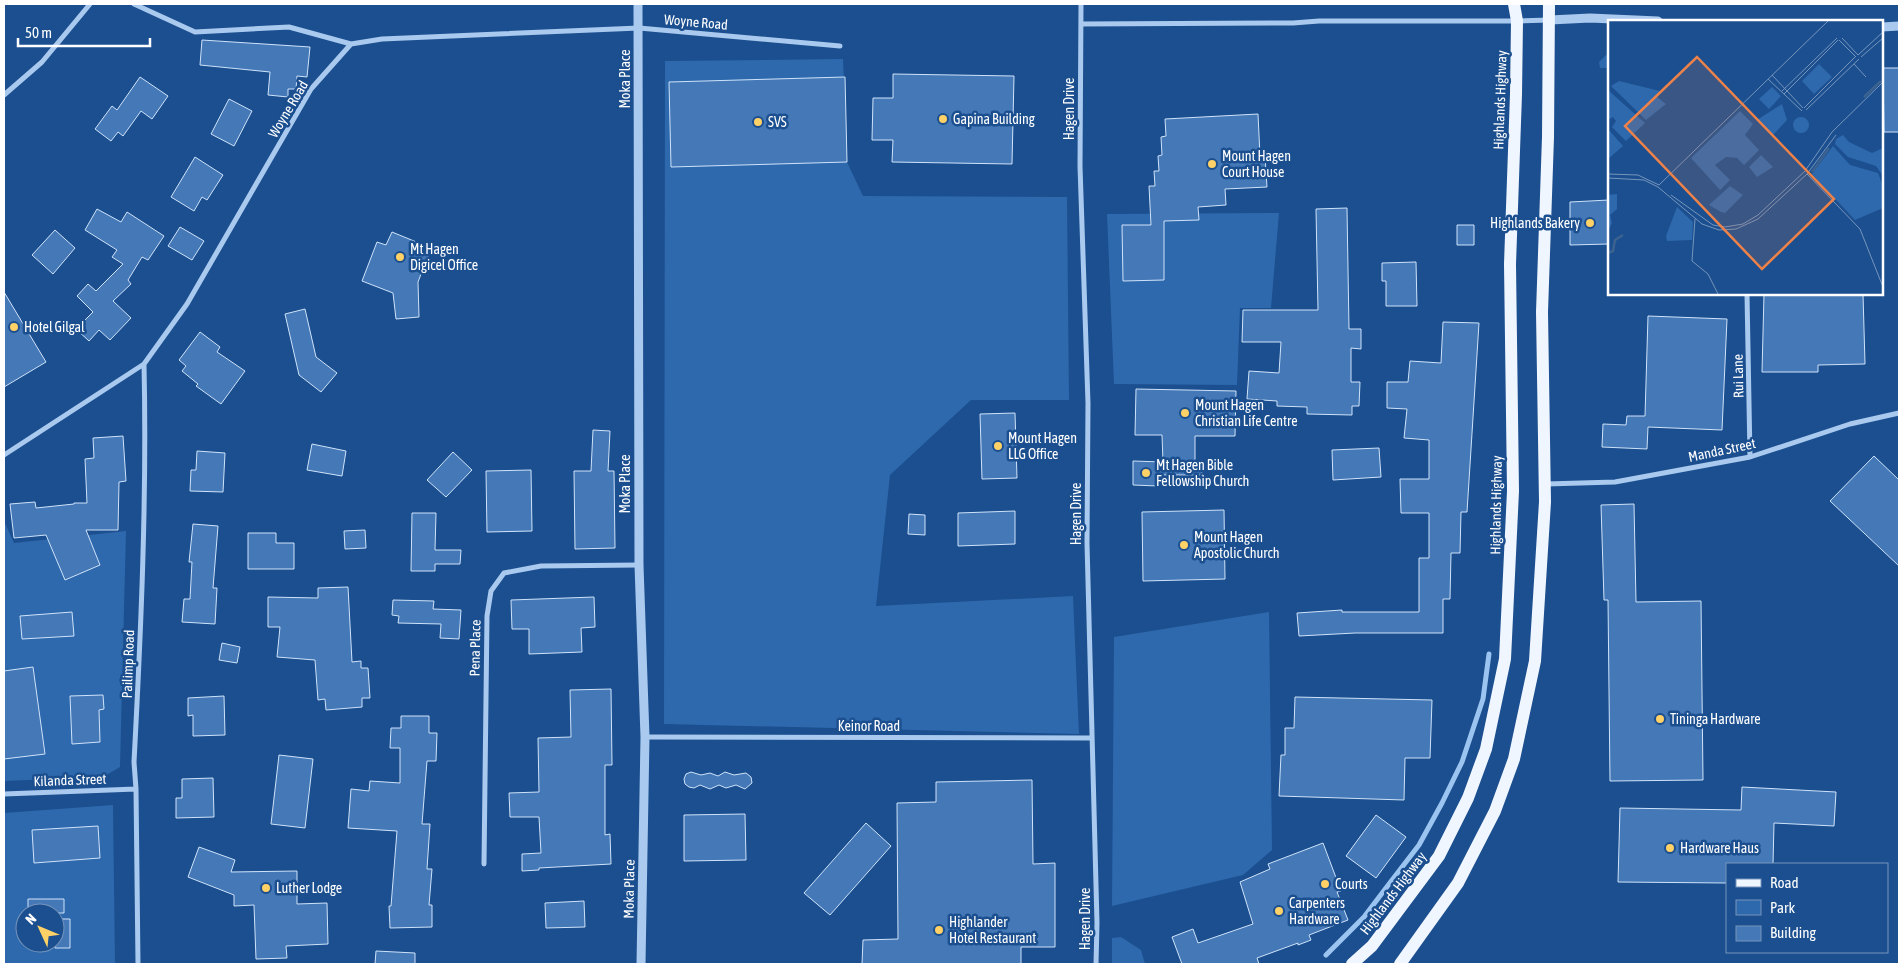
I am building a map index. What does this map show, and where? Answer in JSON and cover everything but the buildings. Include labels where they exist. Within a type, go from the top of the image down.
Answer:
[{"type":"main road","name":"Highlands Highway","points":[[1352,964],[1372,946],[1439,856],[1464,807],[1486,749],[1505,659],[1513,492],[1510,264],[1517,21],[1514,4]]},
{"type":"main road","points":[[1400,964],[1458,883],[1495,810],[1514,759],[1535,661],[1545,502],[1542,312],[1549,4]]},
{"type":"street","points":[[4,95],[42,62],[90,4]]},
{"type":"street","points":[[134,4],[196,32],[289,27],[351,44]]},
{"type":"street","name":"Moka Place","points":[[638,4],[639,565],[645,737],[642,964]]},
{"type":"street","name":"Hagen Drive","points":[[1081,4],[1080,166],[1088,403],[1087,543],[1097,923],[1096,964]]},
{"type":"street","points":[[1081,24],[1293,23],[1319,20],[1517,21],[1590,18],[1635,20]]},
{"type":"street","points":[[1883,27],[1899,26]]},
{"type":"street","name":"Woyne Road","points":[[4,455],[144,364],[187,304],[311,89],[351,44],[382,39],[639,28],[840,46]]},
{"type":"street","name":"Rui Lane","points":[[1747,295],[1750,457]]},
{"type":"street","name":"Pailimp Road","points":[[138,964],[134,762],[144,520],[146,430],[144,364]]},
{"type":"street","name":"Manda Street","points":[[1545,484],[1615,482],[1750,457],[1850,424],[1899,413]]},
{"type":"street","name":"Pena Place","points":[[484,864],[487,625],[491,591],[504,573],[541,566],[639,565]]},
{"type":"street","name":"Keinor Road","points":[[645,737],[1092,738]]},
{"type":"street","name":"Kilanda Street","points":[[4,794],[136,789]]},
{"type":"green space","points":[[1608,53],[1608,68],[1600,68],[1599,62]]},
{"type":"green space","points":[[843,59],[847,162],[863,196],[1067,197],[1069,400],[971,400],[890,475],[876,606],[1073,596],[1079,734],[664,724],[665,61]]},
{"type":"green space","points":[[1279,213],[1271,308],[1240,308],[1237,385],[1114,384],[1107,214]]},
{"type":"green space","points":[[4,521],[14,543],[126,531],[120,767],[103,777],[4,781]]},
{"type":"green space","points":[[1269,612],[1272,850],[1243,875],[1112,906],[1114,637]]},
{"type":"green space","points":[[113,805],[115,964],[4,964],[4,813]]},
{"type":"green space","points":[[1121,937],[1141,950],[1145,964],[1112,964],[1112,938]]},
{"type":"waterway","points":[[1326,955],[1364,917],[1419,845],[1442,803],[1462,762],[1483,699],[1489,654]]},
{"type":"place","name":"Gapina Building","points":[[943,119]]},
{"type":"place","name":"SVS","points":[[758,122]]},
{"type":"place","name":"Mount Hagen Court House","points":[[1212,164]]},
{"type":"place","name":"Highlands Bakery","points":[[1590,223]]},
{"type":"place","name":"Mt Hagen Digicel Office","points":[[400,257]]},
{"type":"place","name":"Hotel Gilgal","points":[[14,327]]},
{"type":"place","name":"Mount Hagen Christian Life Centre","points":[[1185,413]]},
{"type":"place","name":"Mount Hagen LLG Office","points":[[998,446]]},
{"type":"place","name":"Mt Hagen Bible Fellowship Church","points":[[1146,473]]},
{"type":"place","name":"Mount Hagen Apostolic Church","points":[[1184,545]]},
{"type":"place","name":"Tininga Hardware","points":[[1660,719]]},
{"type":"place","name":"Hardware Haus","points":[[1670,848]]},
{"type":"place","name":"Courts","points":[[1325,884]]},
{"type":"place","name":"Luther Lodge","points":[[266,888]]},
{"type":"place","name":"Carpenters Hardware","points":[[1279,911]]},
{"type":"place","name":"Highlander Hotel Restaurant","points":[[939,930]]}]
